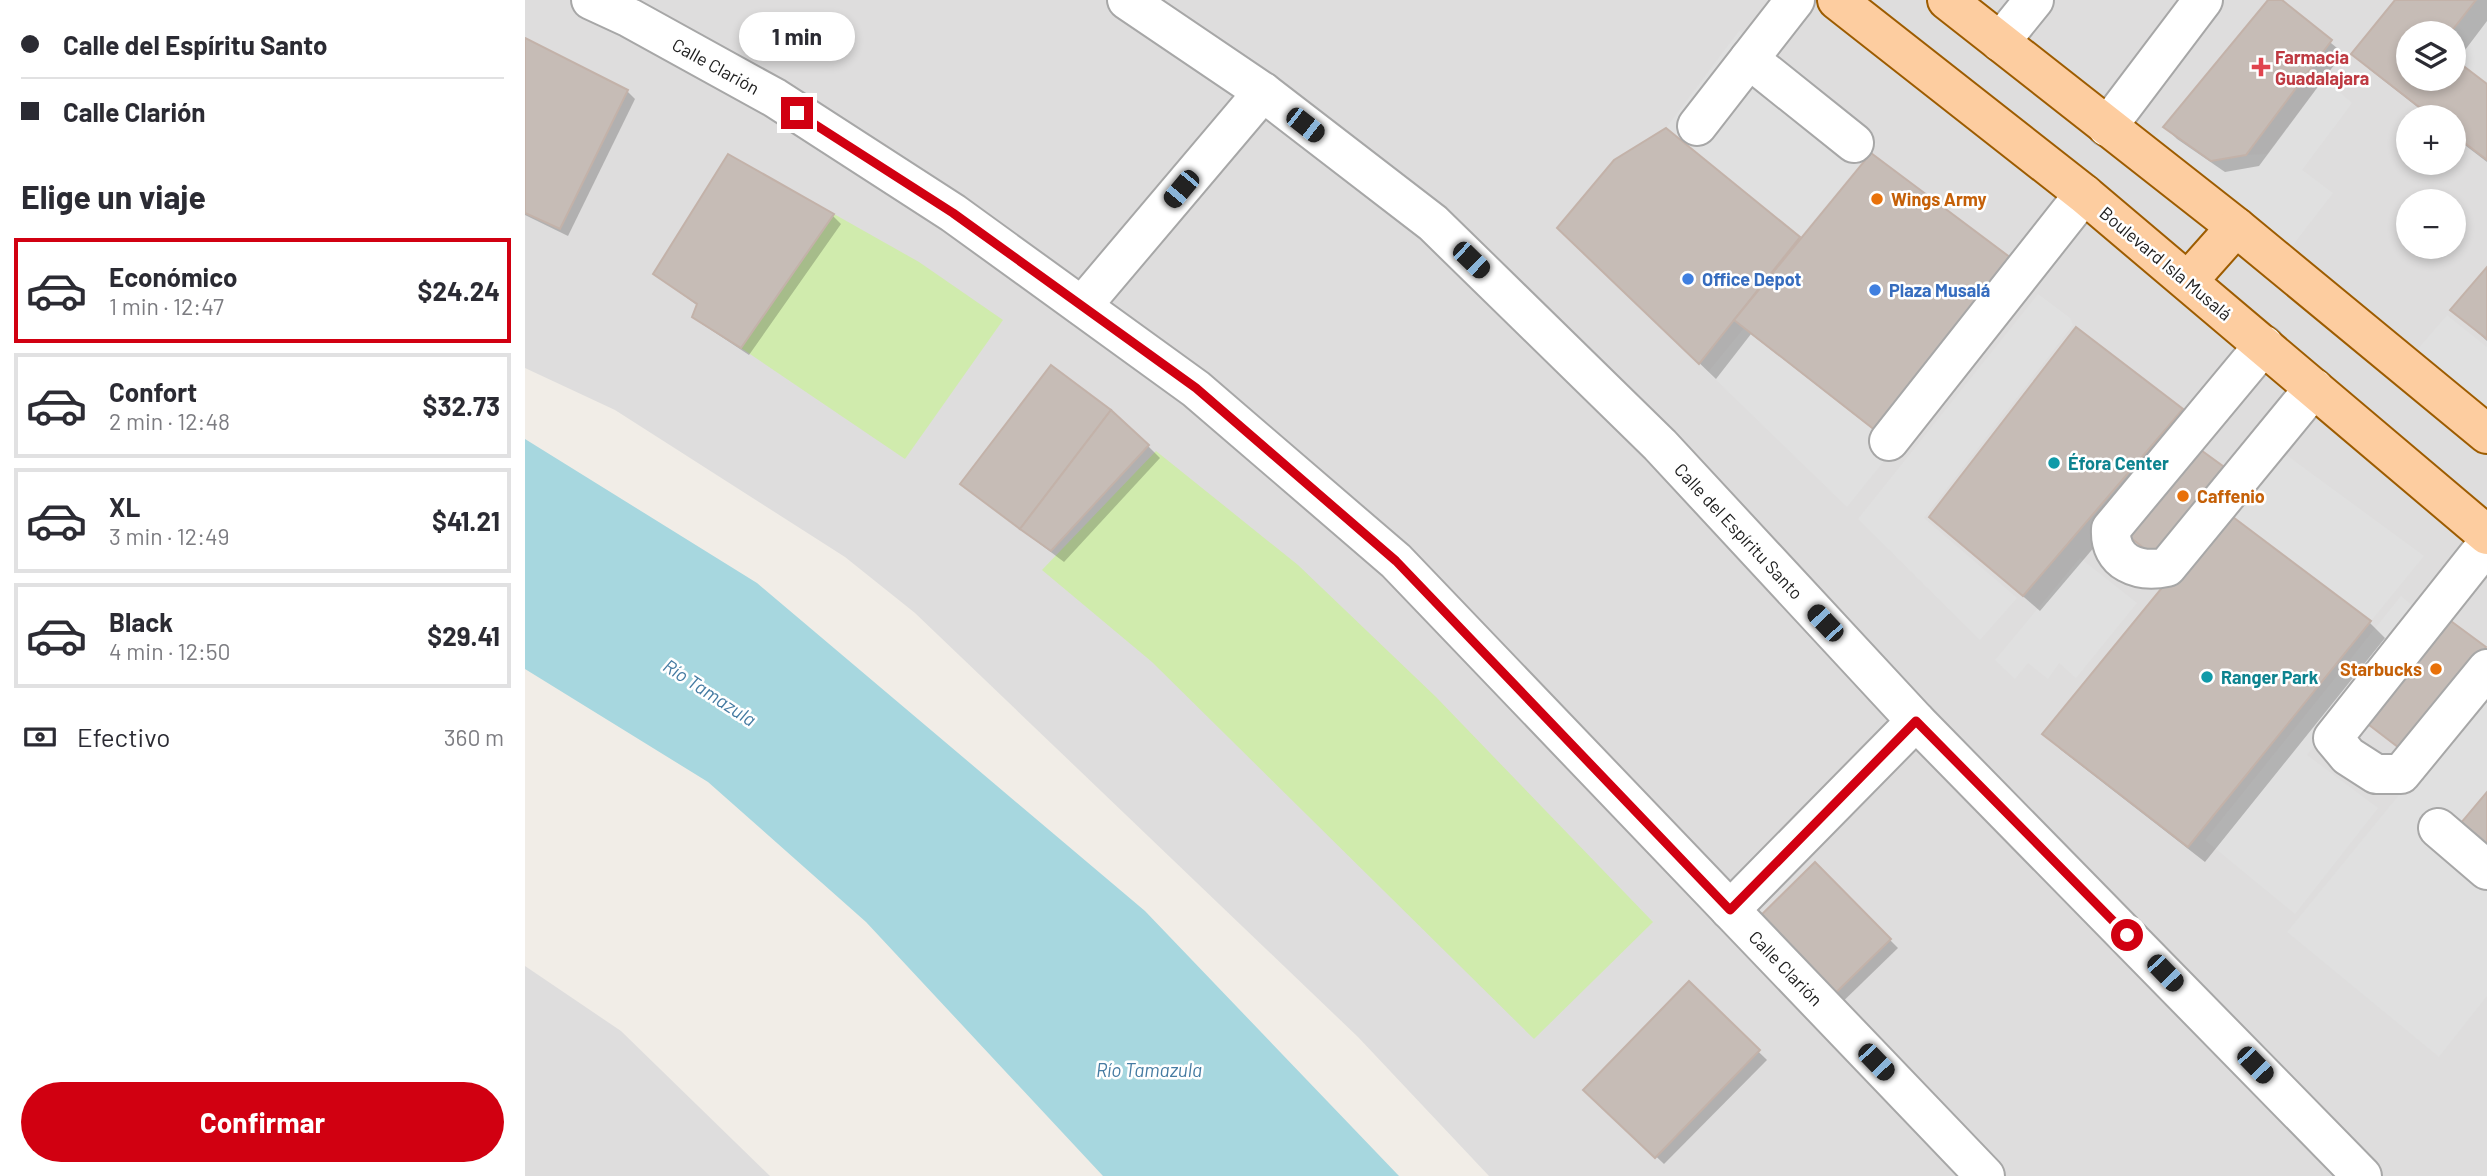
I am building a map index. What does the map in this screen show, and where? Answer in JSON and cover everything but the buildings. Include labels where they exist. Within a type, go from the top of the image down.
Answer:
[{"type":"main road","name":"Boulevard Isla Musalá","points":[[1837,0],[2084,194],[2487,535]]},
{"type":"main road","points":[[1947,0],[2236,227],[2487,433]]},
{"type":"main road","points":[[2188,281],[2236,227]]},
{"type":"street","name":"Calle Clarión","points":[[591,0],[630,18],[775,98],[953,213],[1196,388],[1396,561],[1986,1176]]},
{"type":"street","name":"Calle del Espíritu Santo","points":[[1127,0],[1263,92],[1433,223],[1660,446],[1916,721],[2363,1176]]},
{"type":"street","points":[[1697,126],[1795,0]]},
{"type":"street","points":[[2000,42],[2034,0]]},
{"type":"street","points":[[2107,127],[2203,0]]},
{"type":"street","points":[[1749,59],[1854,143]]},
{"type":"street","points":[[1082,306],[1263,92]]},
{"type":"street","points":[[1889,441],[2084,194]]},
{"type":"street","points":[[2264,345],[2112,529],[2111,541],[2115,552],[2133,566],[2151,570],[2167,568],[2314,388]]},
{"type":"street","points":[[2487,544],[2333,738],[2348,756],[2376,774],[2401,774],[2487,669]]},
{"type":"street","points":[[1730,910],[1916,721]]},
{"type":"street","points":[[2438,828],[2487,870]]},
{"type":"shaded area","points":[[525,0],[2487,0],[2487,1176],[1489,1176],[1358,1037],[915,613],[845,557],[615,410],[525,368]]},
{"type":"shaded area","points":[[2476,0],[2487,0],[2487,84],[2466,67],[2466,21],[2459,21]]},
{"type":"shaded area","points":[[1739,31],[1877,144],[1800,237],[1666,128]]},
{"type":"shaded area","points":[[2324,79],[2352,103],[2302,170],[2333,193],[2289,250],[2147,147],[2163,127],[2211,161],[2267,154]]},
{"type":"shaded area","points":[[2038,294],[2070,318],[2073,325],[1924,518],[2017,598],[1980,640],[1858,519]]},
{"type":"shaded area","points":[[2447,315],[2487,347],[2487,424],[2409,359]]},
{"type":"shaded area","points":[[1744,328],[1896,446],[1847,507],[1708,372]]},
{"type":"shaded area","points":[[2274,446],[2424,556],[2371,621],[2225,511]]},
{"type":"shaded area","points":[[2080,558],[2137,603],[2076,678],[2059,663],[2048,679],[2028,663],[2015,679],[1995,660]]},
{"type":"shaded area","points":[[2401,596],[2419,611],[2307,755],[2378,808],[2295,914],[2205,840]]},
{"type":"shaded area","points":[[2487,687],[2487,792],[2440,848],[2487,885],[2487,996],[2439,1057],[2287,932]]},
{"type":"shaded area","points":[[525,966],[621,1031],[770,1176],[525,1176]]},
{"type":"green space","points":[[834,214],[919,262],[1003,320],[905,459],[741,348]]},
{"type":"green space","points":[[1156,451],[1298,565],[1436,697],[1653,922],[1534,1039],[1152,662],[1042,570]]},
{"type":"water","name":"Río Tamazula","points":[[525,439],[757,583],[1145,911],[1399,1176],[1103,1176],[866,922],[708,782],[525,669]]},
{"type":"place","name":"Farmacia Guadalajara","points":[[2261,67]]},
{"type":"place","name":"Wings Army","points":[[1877,199]]},
{"type":"place","name":"Office Depot","points":[[1688,279]]},
{"type":"place","name":"Plaza Musalá","points":[[1875,290]]},
{"type":"place","name":"Éfora Center","points":[[2054,463]]},
{"type":"place","name":"Caffenio","points":[[2183,496]]},
{"type":"place","name":"Starbucks","points":[[2436,669]]},
{"type":"place","name":"Ranger Park","points":[[2207,677]]},
{"type":"route","points":[[797,113],[953,213],[1196,388],[1396,561],[1730,910],[1916,721],[2127,935]]}]
